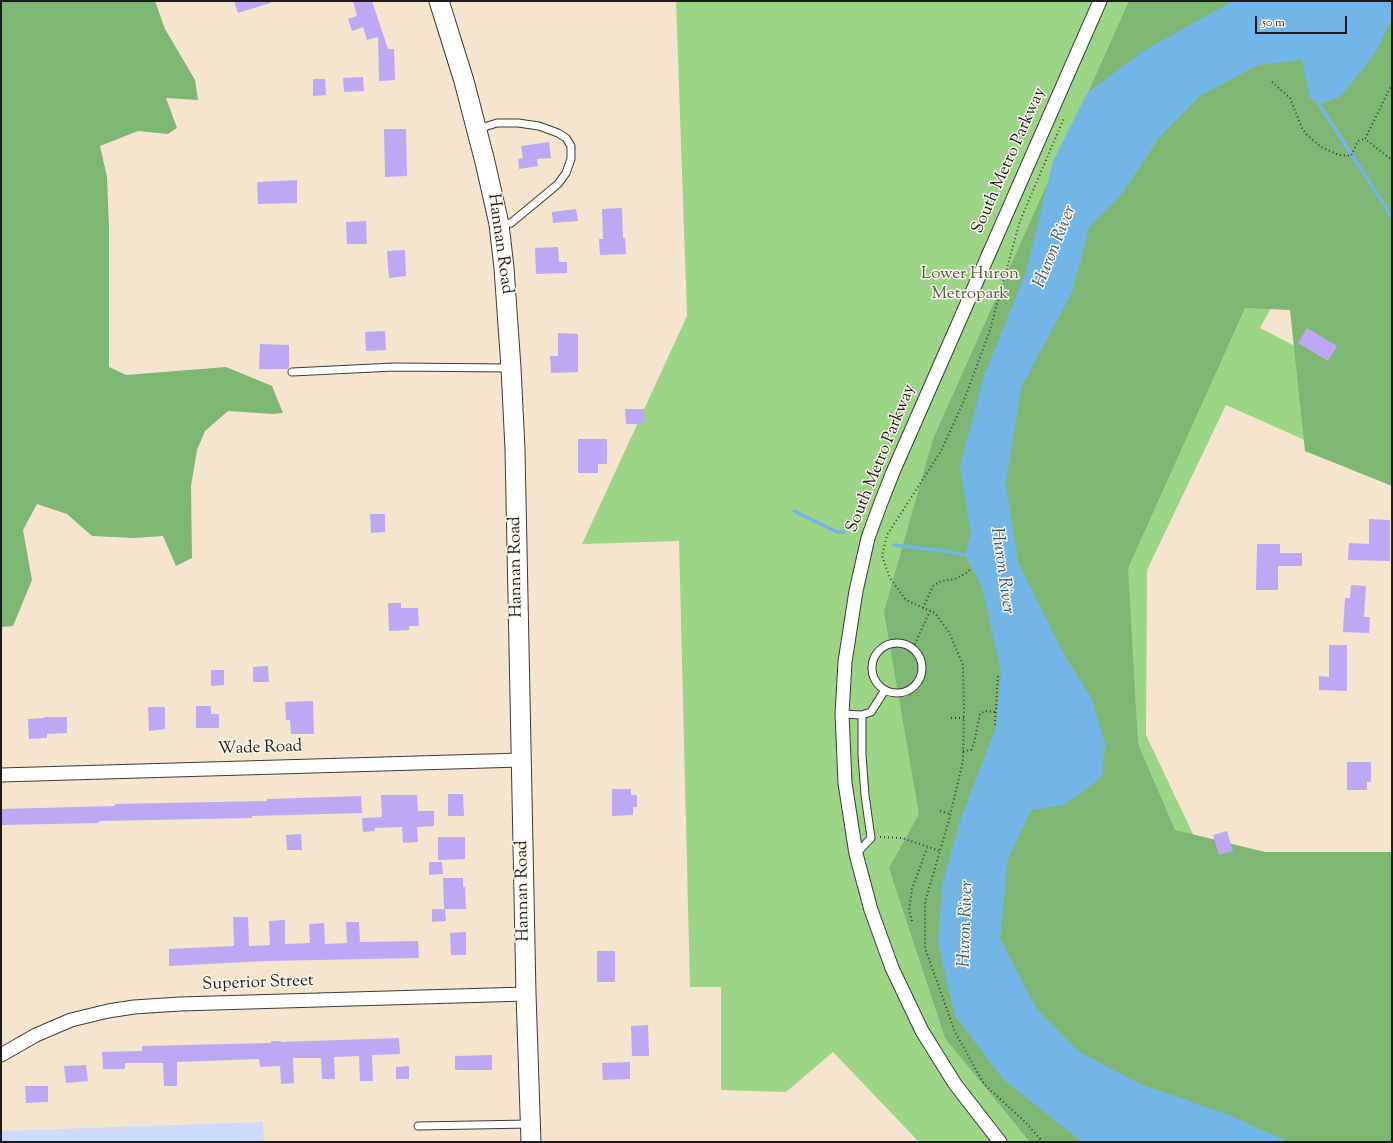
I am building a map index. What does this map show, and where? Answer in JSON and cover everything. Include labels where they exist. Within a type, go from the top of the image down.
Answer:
[{"type":"street","name":"Hannan Road","points":[[439,1],[477,129],[499,224],[504,268],[515,449],[530,1133]]},
{"type":"street","name":"South Metro Parkway","points":[[1000,1142],[937,1058],[909,1006],[880,938],[856,854],[845,783],[842,714],[845,662],[854,598],[868,538],[880,505],[893,472],[1100,1]]},
{"type":"street","name":"Wade Road","points":[[1,776],[521,760]]},
{"type":"street","name":"Superior Street","points":[[1,1055],[36,1035],[71,1020],[108,1011],[134,1007],[180,1004],[526,994]]},
{"type":"lane","points":[[477,129],[497,123],[518,123],[539,126],[558,133],[566,138],[570,146],[571,159],[566,173],[558,184],[511,223],[499,224]]},
{"type":"lane","points":[[292,372],[394,367],[511,368]]},
{"type":"lane","points":[[896,643],[904,644],[913,648],[921,659],[923,667],[919,682],[914,688],[906,692],[897,694],[885,690],[875,681],[872,672],[872,664],[876,655],[881,649],[896,643]]},
{"type":"lane","points":[[842,714],[862,715],[871,712],[885,690]]},
{"type":"lane","points":[[856,854],[871,838],[863,769],[862,715]]},
{"type":"lane","points":[[418,1126],[530,1133]]},
{"type":"path","points":[[1272,82],[1290,98],[1302,128],[1307,134],[1321,147],[1339,155],[1351,156],[1358,141],[1365,139],[1392,84]]},
{"type":"path","points":[[1043,1142],[1025,1122],[984,1084],[955,1032],[934,977],[925,948],[925,902],[951,814],[963,761],[963,665],[949,632],[935,614],[906,600],[890,578],[882,556],[888,536],[941,451],[963,403],[989,334],[1020,221],[1065,115]]},
{"type":"path","points":[[1365,139],[1392,160]]},
{"type":"path","points":[[923,608],[933,586],[941,581],[955,579],[972,568]]},
{"type":"path","points":[[913,648],[930,611]]},
{"type":"path","points":[[995,725],[998,674]]},
{"type":"path","points":[[963,751],[971,750],[974,743],[980,714],[985,711],[996,712]]},
{"type":"path","points":[[951,718],[964,718]]},
{"type":"path","points":[[940,811],[951,814]]},
{"type":"path","points":[[871,838],[902,838],[927,848],[940,851]]},
{"type":"path","points":[[912,921],[909,910],[912,889],[927,848]]},
{"type":"shaded area","points":[[263,1122],[264,1142],[1,1142],[1,1131]]},
{"type":"green space","points":[[1,1],[155,1],[165,29],[195,80],[198,100],[166,98],[177,128],[168,134],[138,131],[100,146],[107,177],[109,226],[109,367],[126,375],[226,367],[272,386],[283,413],[273,414],[228,411],[205,431],[197,450],[191,486],[192,558],[176,566],[163,536],[134,538],[92,536],[67,514],[37,504],[23,530],[32,580],[13,626],[1,627]]},
{"type":"green space","name":"Lower Huron Metropark","points":[[676,1],[1392,1],[1345,173],[1260,328],[1392,396],[1392,479],[1226,405],[1147,570],[1146,735],[1209,868],[1392,1142],[919,1142],[833,1052],[786,1092],[721,1090],[721,987],[690,987],[679,541],[582,544],[687,316]]},
{"type":"green space","points":[[1129,1],[1392,1],[1392,486],[1305,451],[1290,310],[1245,308],[1128,568],[1138,744],[1175,830],[1265,852],[1392,852],[1392,1142],[1030,1142],[945,1038],[889,868],[919,814],[884,612],[933,439]]},
{"type":"water","name":"Huron River","points":[[1233,1],[1392,1],[1392,19],[1374,55],[1340,97],[1319,104],[1310,98],[1302,60],[1258,65],[1200,96],[1159,138],[1123,192],[1089,228],[1072,292],[1021,388],[1006,484],[1018,562],[1066,658],[1091,697],[1105,743],[1102,777],[1064,805],[1031,810],[1008,859],[1000,938],[1036,1008],[1078,1051],[1140,1084],[1229,1115],[1288,1142],[1082,1142],[1003,1079],[955,1016],[938,943],[942,885],[961,818],[996,727],[1001,671],[982,587],[965,555],[971,533],[960,466],[984,376],[1026,272],[1053,161],[1087,93],[1145,50]]},
{"type":"building","points":[[234,1],[270,1],[270,3],[238,13]]},
{"type":"building","points":[[353,1],[372,1],[388,49],[394,49],[395,80],[379,81],[378,37],[367,40],[363,27],[352,31],[348,19],[357,16]]},
{"type":"building","points":[[363,77],[364,91],[344,92],[343,78]]},
{"type":"building","points":[[313,79],[325,79],[326,95],[313,96]]},
{"type":"building","points":[[384,129],[406,129],[407,176],[385,177]]},
{"type":"building","points":[[549,142],[551,158],[537,159],[538,166],[519,169],[518,159],[523,158],[521,146]]},
{"type":"building","points":[[297,180],[297,203],[258,204],[257,182]]},
{"type":"building","points":[[622,208],[623,238],[625,238],[626,254],[600,255],[599,239],[603,239],[602,209]]},
{"type":"building","points":[[576,209],[578,221],[553,223],[552,212]]},
{"type":"building","points":[[366,221],[367,244],[347,244],[346,222]]},
{"type":"building","points":[[558,247],[559,262],[567,262],[567,273],[536,274],[535,248]]},
{"type":"building","points":[[405,250],[406,276],[389,278],[387,251]]},
{"type":"building","points":[[1307,328],[1337,346],[1328,361],[1298,343]]},
{"type":"building","points":[[385,331],[386,350],[366,351],[365,332]]},
{"type":"building","points":[[558,333],[578,334],[578,372],[551,373],[550,356],[558,356]]},
{"type":"building","points":[[260,344],[289,345],[289,368],[259,369]]},
{"type":"building","points":[[625,409],[644,409],[645,424],[626,424]]},
{"type":"building","points":[[578,439],[607,439],[607,464],[598,464],[598,473],[578,473]]},
{"type":"building","points":[[370,514],[385,514],[385,532],[371,533]]},
{"type":"building","points":[[1369,519],[1390,520],[1390,561],[1348,560],[1349,543],[1369,544]]},
{"type":"building","points":[[1257,544],[1280,544],[1280,553],[1302,553],[1302,566],[1278,566],[1278,590],[1256,590]]},
{"type":"building","points":[[1351,585],[1366,586],[1364,617],[1370,617],[1369,633],[1343,632],[1345,598],[1350,598]]},
{"type":"building","points":[[388,603],[401,603],[401,608],[418,608],[419,626],[409,626],[409,630],[389,631]]},
{"type":"building","points":[[1329,645],[1347,645],[1347,691],[1319,690],[1319,676],[1329,677]]},
{"type":"building","points":[[268,666],[269,682],[253,682],[253,667]]},
{"type":"building","points":[[211,670],[224,670],[224,685],[211,686]]},
{"type":"building","points":[[313,701],[314,734],[291,734],[290,720],[286,720],[285,702]]},
{"type":"building","points":[[196,706],[211,706],[211,714],[219,714],[219,728],[196,728]]},
{"type":"building","points":[[148,707],[165,707],[165,729],[149,731]]},
{"type":"building","points":[[67,717],[67,733],[47,734],[47,738],[29,739],[28,719]]},
{"type":"building","points":[[1347,762],[1371,762],[1371,782],[1367,782],[1367,790],[1347,790]]},
{"type":"building","points":[[612,789],[631,789],[631,795],[637,795],[637,807],[633,807],[633,815],[612,816]]},
{"type":"building","points":[[448,794],[463,794],[464,816],[448,816]]},
{"type":"building","points":[[381,795],[417,795],[418,811],[434,811],[434,826],[417,827],[418,842],[403,843],[402,827],[375,828],[375,831],[363,832],[362,818],[382,817]]},
{"type":"building","points":[[361,796],[362,813],[252,816],[252,818],[99,821],[99,823],[2,825],[1,809],[115,806],[115,804],[267,801],[267,799]]},
{"type":"building","points":[[1227,831],[1233,851],[1219,855],[1213,835]]},
{"type":"building","points":[[301,834],[302,850],[287,850],[286,835]]},
{"type":"building","points":[[438,837],[465,837],[465,859],[438,860]]},
{"type":"building","points":[[429,862],[442,862],[443,874],[429,875]]},
{"type":"building","points":[[443,878],[463,878],[466,909],[445,909],[446,921],[432,922],[432,909],[444,909]]},
{"type":"building","points":[[233,917],[248,917],[249,946],[270,945],[269,921],[285,920],[285,944],[310,943],[309,924],[324,923],[325,944],[347,943],[346,922],[359,922],[360,942],[418,941],[419,958],[267,961],[169,966],[169,949],[234,946]]},
{"type":"building","points":[[466,932],[466,955],[451,955],[450,933]]},
{"type":"building","points":[[597,951],[615,951],[615,982],[597,982]]},
{"type":"building","points":[[648,1025],[649,1056],[632,1056],[631,1026]]},
{"type":"building","points":[[399,1038],[400,1054],[372,1055],[373,1081],[360,1081],[359,1056],[334,1057],[335,1079],[322,1079],[321,1058],[293,1058],[294,1083],[281,1084],[280,1066],[260,1067],[259,1059],[177,1062],[177,1086],[164,1086],[163,1063],[125,1063],[125,1069],[103,1069],[102,1052],[142,1051],[142,1046]]},
{"type":"building","points":[[492,1055],[492,1070],[455,1070],[455,1056]]},
{"type":"building","points":[[630,1062],[630,1079],[603,1080],[602,1063]]},
{"type":"building","points":[[86,1065],[88,1081],[66,1083],[64,1066]]},
{"type":"building","points":[[409,1066],[409,1079],[396,1079],[396,1067]]},
{"type":"building","points":[[25,1086],[48,1086],[48,1102],[26,1103]]},
{"type":"waterway","points":[[1319,100],[1319,104],[1392,217]]},
{"type":"waterway","points":[[794,511],[837,532],[844,532]]},
{"type":"waterway","points":[[894,545],[965,555],[967,554]]}]
